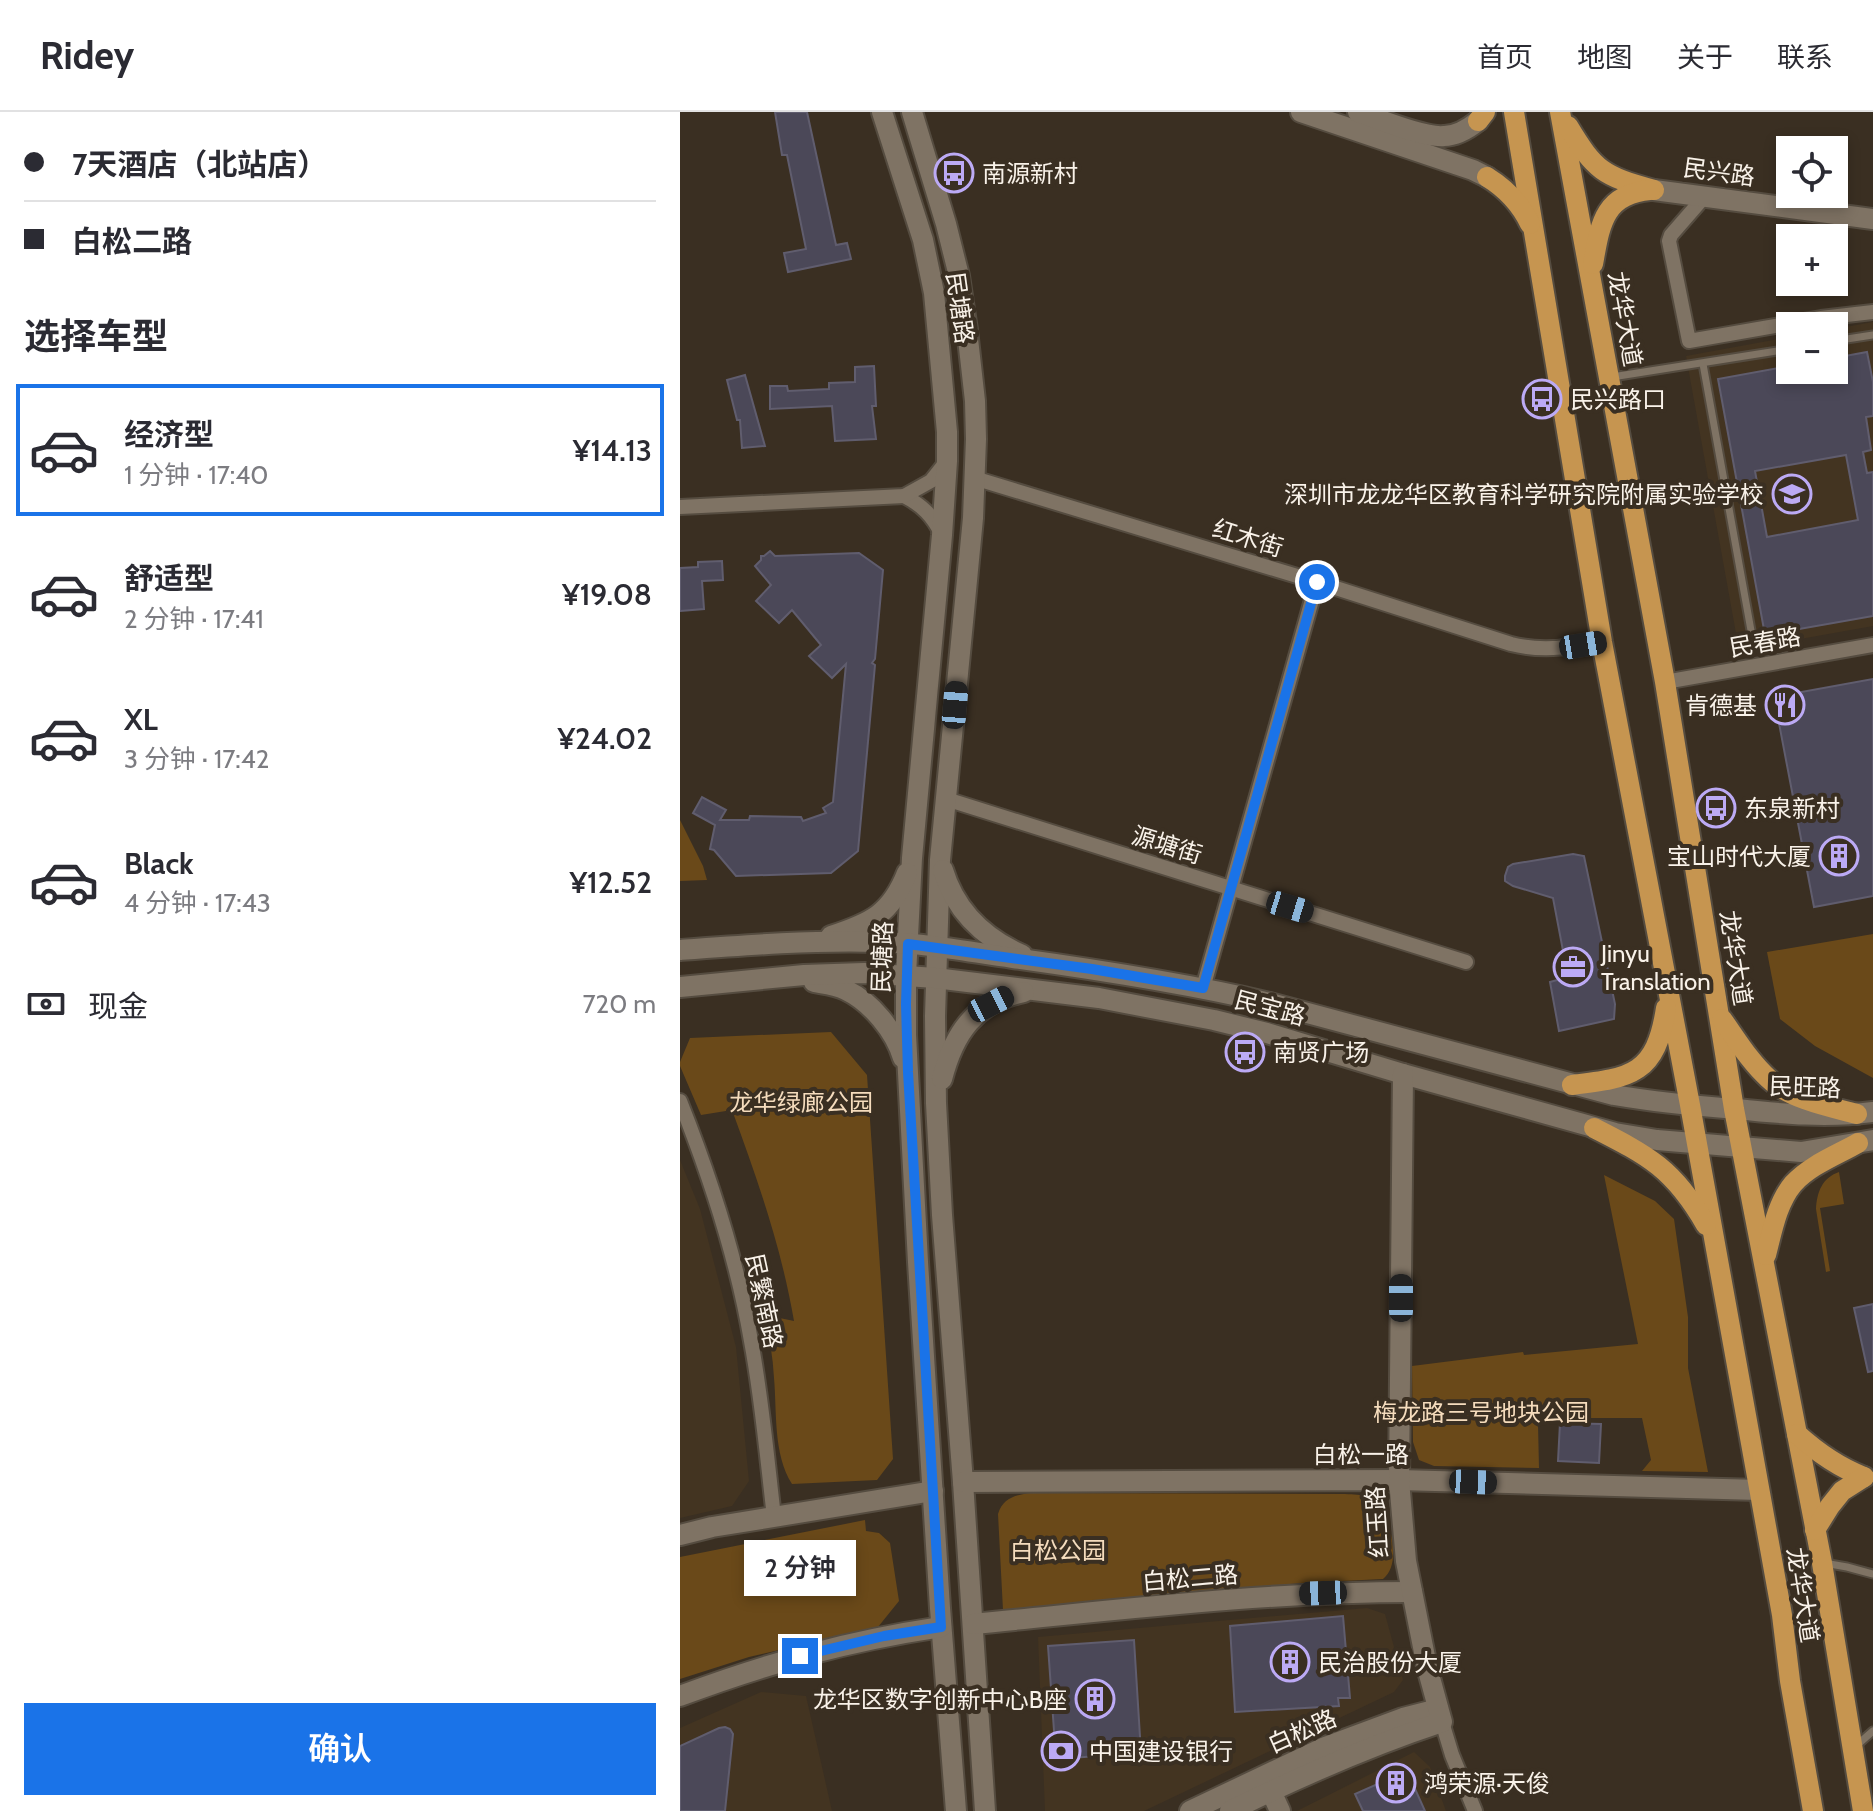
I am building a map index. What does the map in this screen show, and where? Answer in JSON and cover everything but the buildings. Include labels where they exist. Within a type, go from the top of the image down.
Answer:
[{"type":"main road","name":"民塘路","points":[[882,112],[923,240],[934,293],[944,390],[947,461],[912,858],[906,975],[908,1072],[941,1627],[956,1811]]},
{"type":"main road","name":"民塘路","points":[[912,112],[959,276],[975,401],[973,518],[940,860],[935,978],[936,1103],[987,1805]]},
{"type":"main road","points":[[1301,112],[1487,177],[1515,201],[1536,239]]},
{"type":"main road","points":[[1358,112],[1441,137],[1455,135],[1481,116]]},
{"type":"main road","name":"龙华大道","points":[[1514,112],[1602,642],[1690,1105],[1782,1615],[1790,1681],[1813,1811]]},
{"type":"main road","points":[[1561,114],[1581,149],[1595,166],[1620,179],[1654,190]]},
{"type":"main road","name":"龙华大道","points":[[1561,114],[1665,682],[1734,1109],[1822,1563],[1863,1811]]},
{"type":"main road","points":[[1591,276],[1601,224],[1610,209],[1626,196],[1654,190]]},
{"type":"main road","name":"民兴路","points":[[1654,190],[1873,219]]},
{"type":"main road","points":[[811,942],[846,931],[881,914],[897,897],[912,858]]},
{"type":"main road","points":[[940,860],[948,887],[975,924],[1008,949],[1037,961]]},
{"type":"main road","name":"民宝路","points":[[680,950],[857,941],[937,947],[1120,973],[1270,1003],[1626,1097],[1734,1109]]},
{"type":"main road","name":"民宝路","points":[[680,987],[778,977],[864,973],[935,978],[1099,998],[1267,1033],[1594,1128],[1657,1140],[1741,1147]]},
{"type":"main road","points":[[778,977],[831,985],[862,1000],[893,1035],[908,1072]]},
{"type":"main road","points":[[936,1103],[953,1044],[963,1029],[979,1012],[998,1000],[1037,990]]},
{"type":"main road","points":[[1572,1085],[1628,1075],[1647,1060],[1658,1045],[1669,992]]},
{"type":"main road","points":[[1719,1014],[1753,1063],[1771,1082],[1798,1096],[1865,1113]]},
{"type":"main road","name":"红玉路","points":[[1403,1074],[1399,1480],[1406,1561],[1440,1715]]},
{"type":"main road","name":"民旺路","points":[[1734,1109],[1784,1114],[1865,1113]]},
{"type":"main road","points":[[1594,1128],[1660,1166],[1686,1193],[1713,1238]]},
{"type":"main road","points":[[1741,1147],[1801,1152],[1866,1142]]},
{"type":"main road","points":[[1764,1263],[1776,1218],[1791,1186],[1816,1166],[1866,1142]]},
{"type":"main road","points":[[1797,1434],[1838,1466],[1869,1476]]},
{"type":"main road","points":[[1815,1530],[1842,1491],[1869,1476]]},
{"type":"main road","name":"白松一路","points":[[963,1482],[1399,1480],[1759,1490]]},
{"type":"main road","points":[[680,1535],[933,1491]]},
{"type":"main road","name":"白松二路","points":[[973,1624],[1292,1595],[1412,1592]]},
{"type":"main road","points":[[680,1696],[771,1664],[829,1648],[941,1627]]},
{"type":"main road","name":"白松路","points":[[1230,1811],[1325,1747],[1403,1718],[1440,1715]]},
{"type":"main road","points":[[1268,1783],[1280,1811]]},
{"type":"main road","name":"白松路","points":[[1190,1811],[1268,1783]]},
{"type":"street","points":[[1705,196],[1669,241],[1689,341],[1873,312]]},
{"type":"street","points":[[680,507],[904,496],[931,481],[947,461]]},
{"type":"street","name":"红木街","points":[[974,478],[1511,644],[1532,649],[1557,649],[1602,642]]},
{"type":"street","points":[[904,496],[926,510],[942,535]]},
{"type":"street","points":[[1203,988],[1317,582]]},
{"type":"street","name":"民春路","points":[[1665,682],[1873,645]]},
{"type":"street","name":"源塘街","points":[[946,799],[1466,962]]},
{"type":"street","name":"民繁南路","points":[[680,1101],[721,1214],[738,1280],[757,1379],[774,1517]]},
{"type":"street","name":"红玉路","points":[[1440,1715],[1452,1755],[1475,1811]]},
{"type":"lane","points":[[1848,339],[1873,335]]},
{"type":"lane","points":[[1609,377],[1776,351]]},
{"type":"lane","points":[[1703,364],[1752,636]]},
{"type":"lane","points":[[1822,1563],[1873,1574]]},
{"type":"lane","points":[[1852,1749],[1873,1731]]},
{"type":"shaded area","name":"深圳市龙龙华区教育科学研究院附属实验学校","points":[[1873,322],[1873,626],[1739,650],[1686,356],[1776,340],[1776,384],[1848,384],[1848,326]]},
{"type":"shaded area","points":[[680,1160],[700,1209],[736,1347],[749,1481],[732,1506],[680,1518]]},
{"type":"shaded area","points":[[1367,1608],[1385,1614],[1403,1680],[1394,1692],[1144,1811],[1045,1811],[1038,1637]]},
{"type":"shaded area","points":[[761,1692],[806,1696],[832,1811],[680,1811],[680,1728]]},
{"type":"shaded area","points":[[1414,1752],[1430,1767],[1446,1811],[1297,1811]]},
{"type":"green space","points":[[680,820],[703,866],[707,880],[680,881]]},
{"type":"green space","points":[[1873,934],[1873,1078],[1815,1046],[1780,1019],[1767,952]]},
{"type":"green space","name":"龙华绿廊公园","points":[[831,1032],[867,1075],[893,1459],[877,1480],[792,1484],[779,1446],[773,1362],[765,1315],[794,1321],[776,1240],[732,1110],[701,1115],[680,1062],[690,1038]]},
{"type":"green space","points":[[1839,1172],[1844,1204],[1820,1208],[1830,1271],[1826,1272],[1816,1209],[1819,1191]]},
{"type":"green space","name":"梅龙路三号地块公园","points":[[1604,1175],[1655,1201],[1674,1219],[1688,1317],[1688,1368],[1708,1472],[1642,1471],[1651,1460],[1642,1418],[1541,1420],[1538,1424],[1539,1468],[1434,1466],[1419,1460],[1413,1442],[1412,1366],[1523,1352],[1524,1355],[1638,1344]]},
{"type":"green space","name":"白松公园","points":[[1030,1493],[1363,1495],[1373,1498],[1386,1510],[1393,1546],[1392,1564],[1383,1579],[1301,1583],[1003,1610],[998,1514],[1010,1498]]},
{"type":"green space","points":[[865,1520],[866,1531],[879,1533],[890,1543],[899,1601],[878,1627],[749,1657],[680,1679],[680,1557]]},
{"type":"place","name":"南源新村","points":[[954,173]]},
{"type":"place","name":"民兴路口","points":[[1542,399]]},
{"type":"place","name":"深圳市龙龙华区教育科学研究院附属实验学校","points":[[1792,494]]},
{"type":"place","name":"肯德基","points":[[1785,705]]},
{"type":"place","name":"东泉新村","points":[[1716,808]]},
{"type":"place","name":"宝山时代大厦","points":[[1839,856]]},
{"type":"place","name":"Jinyu Translation","points":[[1573,967]]},
{"type":"place","name":"南贤广场","points":[[1245,1052]]},
{"type":"place","name":"民治股份大厦","points":[[1290,1662]]},
{"type":"place","name":"龙华区数字创新中心B座","points":[[1095,1699]]},
{"type":"place","name":"中国建设银行","points":[[1061,1751]]},
{"type":"place","name":"鸿荣源·天俊","points":[[1396,1783]]},
{"type":"route","points":[[800,1656],[884,1636],[941,1627],[908,1072],[908,944],[1092,969],[1203,988],[1317,582]]}]
